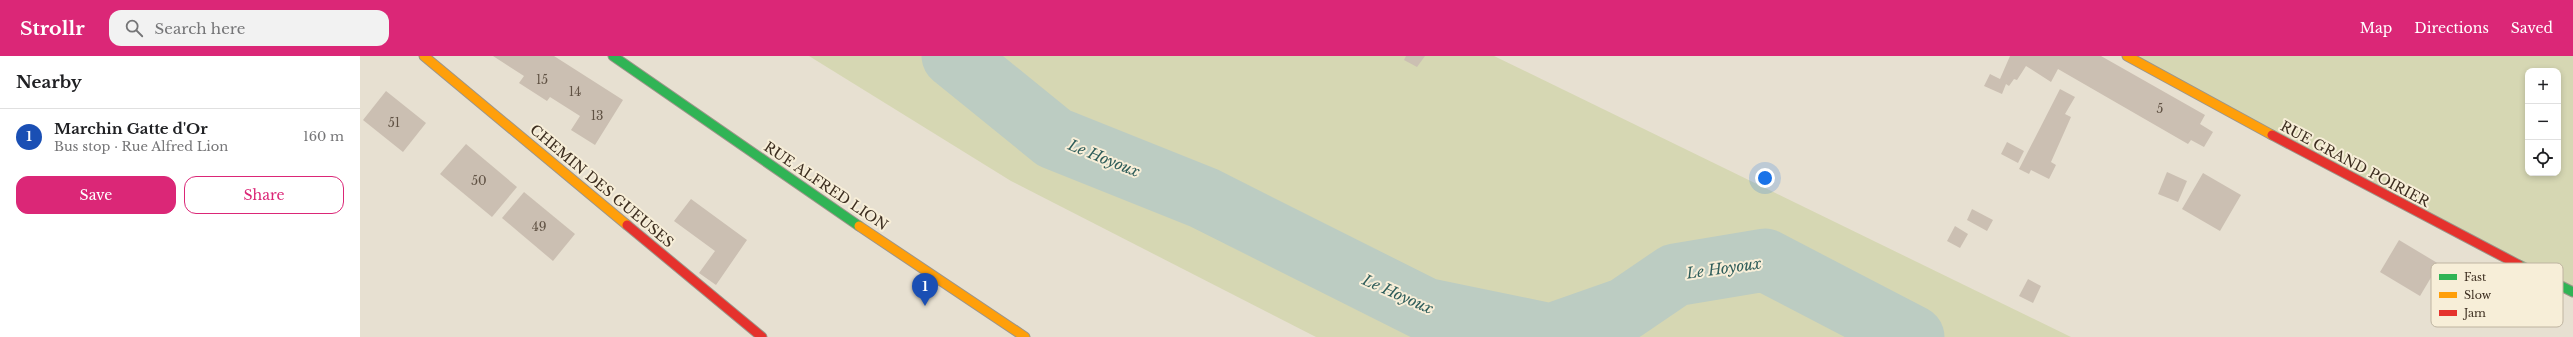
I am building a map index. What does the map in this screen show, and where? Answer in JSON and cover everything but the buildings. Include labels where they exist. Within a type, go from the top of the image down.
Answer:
[{"type":"street","name":"CHEMIN DES GUEUSES","points":[[424,56],[762,337]]},
{"type":"street","name":"RUE ALFRED LION","points":[[613,56],[834,209],[1025,337]]},
{"type":"street","name":"RUE GRAND POIRIER","points":[[2127,56],[2344,175],[2516,263]]},
{"type":"street","name":"RUE GRAND POIRIER","points":[[2563,287],[2573,292]]},
{"type":"green space","points":[[809,56],[1494,56],[2071,337],[1316,337],[1011,181]]},
{"type":"green space","points":[[2127,56],[2573,56],[2573,292],[2563,287],[2563,263],[2518,263]]},
{"type":"waterway","name":"Le Hoyoux","points":[[953,56],[1054,138],[1204,198],[1425,309],[1551,335],[1625,309],[1675,275],[1765,260],[1913,337]]},
{"type":"traffic: fast","points":[[613,56],[859,226]]},
{"type":"traffic: fast","points":[[2563,287],[2573,292]]},
{"type":"traffic: slow","points":[[424,56],[627,225]]},
{"type":"traffic: slow","points":[[2127,56],[2272,135]]},
{"type":"traffic: slow","points":[[859,226],[1025,337]]},
{"type":"traffic: jam","points":[[2272,135],[2515,263]]},
{"type":"traffic: jam","points":[[627,225],[762,337]]},
{"type":"place","name":"Marchin Gatte d'Or","points":[[925,306]]}]
